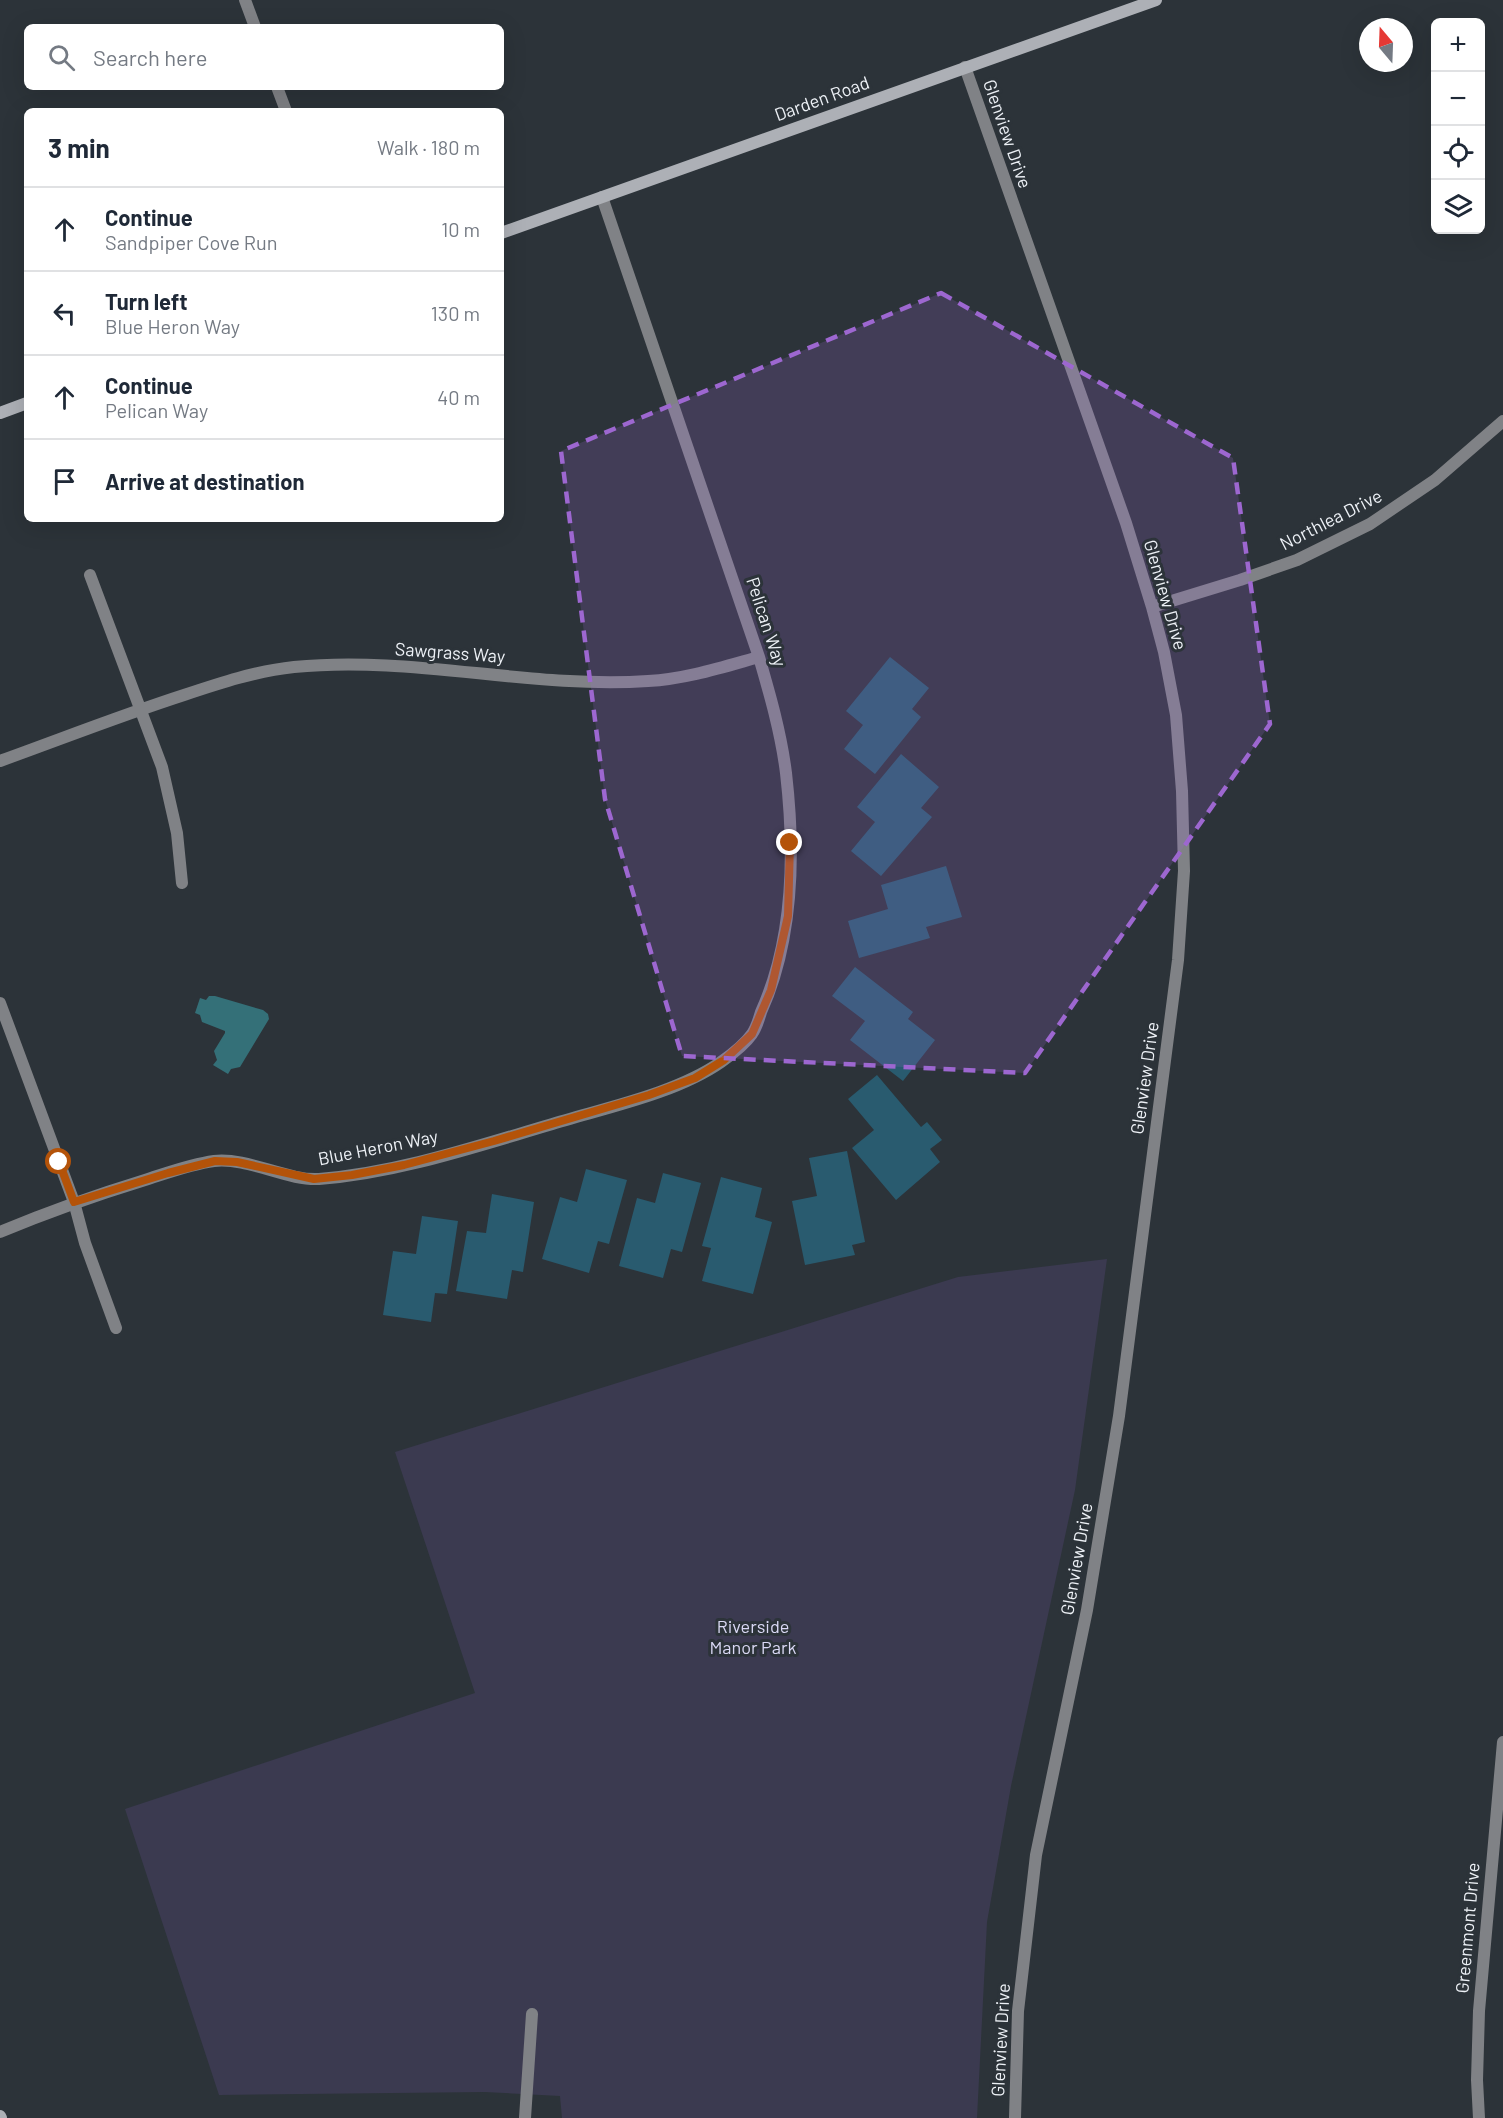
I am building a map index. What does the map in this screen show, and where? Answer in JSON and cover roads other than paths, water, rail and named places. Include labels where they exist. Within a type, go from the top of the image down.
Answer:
[{"type":"street","points":[[245,0],[254,24]]},
{"type":"street","name":"Darden Road","points":[[504,232],[1156,0]]},
{"type":"street","name":"Glenview Drive","points":[[965,67],[1122,512],[1152,607],[1164,652],[1176,715],[1182,791],[1184,872],[1178,960],[1117,1428],[1087,1610],[1036,1855],[1018,2011],[1015,2118]]},
{"type":"street","points":[[278,90],[285,108]]},
{"type":"street","name":"Pelican Way","points":[[602,196],[759,657],[773,706],[786,773],[790,843],[788,916],[771,990],[752,1034],[724,1060]]},
{"type":"street","points":[[0,413],[24,404]]},
{"type":"street","name":"Northlea Drive","points":[[1152,607],[1297,560],[1370,524],[1435,480],[1503,422]]},
{"type":"street","points":[[90,575],[162,767],[177,833],[182,883]]},
{"type":"street","name":"Sawgrass Way","points":[[0,761],[141,709],[233,679],[294,668],[371,665],[594,682],[638,681],[701,674],[759,657]]},
{"type":"street","points":[[1,1007],[74,1202],[85,1243],[116,1328]]},
{"type":"street","name":"Blue Heron Way","points":[[0,1232],[74,1202],[215,1161],[237,1162],[314,1179],[352,1175],[404,1165],[649,1095],[695,1078],[724,1060]]},
{"type":"street","name":"Greenmont Drive","points":[[1479,2118],[1477,2080],[1479,2011],[1503,1742]]},
{"type":"street","points":[[525,2118],[532,2014]]},
{"type":"park label","name":"Riverside Manor Park","points":[[753,1637]]}]
